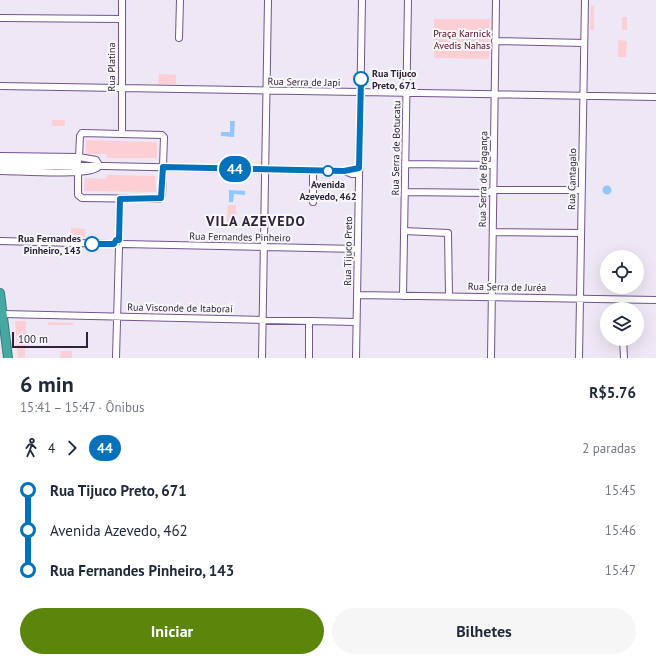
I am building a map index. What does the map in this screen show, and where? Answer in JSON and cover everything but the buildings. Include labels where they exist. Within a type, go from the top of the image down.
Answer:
[{"type":"highway","points":[[0,293],[8,358]]},
{"type":"street","name":"Rua Platina","points":[[122,0],[122,134]]},
{"type":"street","points":[[179,38],[180,0]]},
{"type":"street","points":[[262,358],[268,0]]},
{"type":"street","name":"Rua Tijuco Preto","points":[[356,358],[362,0]]},
{"type":"street","name":"Rua Serra de Botucatu","points":[[403,296],[408,0]]},
{"type":"street","name":"Rua Serra de Bragança","points":[[491,358],[496,0]]},
{"type":"street","name":"Rua Cantagalo","points":[[579,358],[585,0]]},
{"type":"street","points":[[0,18],[122,20]]},
{"type":"street","points":[[495,41],[584,43]]},
{"type":"street","name":"Rua Serra de Japi","points":[[0,86],[267,92],[656,97]]},
{"type":"street","points":[[76,162],[80,136],[82,133],[163,136],[161,198],[120,199],[79,197],[78,172]]},
{"type":"street","points":[[0,156],[76,162],[101,166],[313,170],[344,171],[352,174],[359,171]]},
{"type":"street","points":[[0,160],[52,164]]},
{"type":"street","points":[[0,166],[52,164],[96,160],[101,166]]},
{"type":"street","points":[[405,164],[493,165]]},
{"type":"street","points":[[0,171],[78,172],[92,171],[101,166]]},
{"type":"street","points":[[312,202],[313,170]]},
{"type":"street","points":[[405,192],[487,193],[493,190],[581,190]]},
{"type":"street","points":[[116,358],[120,199]]},
{"type":"street","points":[[404,231],[448,233],[449,296]]},
{"type":"street","points":[[492,232],[581,233]]},
{"type":"street","name":"Rua Fernandes Pinheiro","points":[[0,241],[358,249]]},
{"type":"street","name":"Rua Serra de Juréa","points":[[357,295],[656,300]]},
{"type":"street","name":"Rua Visconde de Itaboraí","points":[[3,314],[356,322]]},
{"type":"street","points":[[309,358],[310,321]]},
{"type":"street","points":[[623,346],[624,358]]},
{"type":"green space","points":[[591,6],[594,6],[594,30],[590,30]]},
{"type":"green space","points":[[622,17],[627,17],[627,30],[622,30]]},
{"type":"green space","name":"Praça Karnick Avedis Nahas","points":[[434,19],[490,19],[489,59],[434,58]]},
{"type":"green space","points":[[618,40],[627,41],[626,57],[618,57]]},
{"type":"green space","points":[[159,74],[176,75],[176,84],[158,84]]},
{"type":"green space","points":[[52,120],[65,120],[65,126],[52,126]]},
{"type":"green space","points":[[86,140],[157,142],[157,158],[107,158],[106,154],[86,154]]},
{"type":"green space","points":[[107,175],[155,176],[156,192],[84,191],[85,178],[106,179]]},
{"type":"green space","points":[[228,205],[236,205],[236,223],[227,223]]},
{"type":"green space","points":[[71,228],[85,229],[85,237],[71,237]]},
{"type":"green space","points":[[15,321],[26,321],[25,357],[18,358]]},
{"type":"green space","points":[[48,322],[73,323],[73,325],[48,325]]},
{"type":"green space","points":[[61,351],[72,351],[72,358],[60,358]]},
{"type":"water","points":[[230,121],[235,121],[234,137],[221,136],[221,132],[230,132]]},
{"type":"water","points":[[605,186],[609,186],[611,190],[609,194],[605,194],[603,192],[603,188]]},
{"type":"water","points":[[229,190],[245,191],[245,195],[234,194],[233,202],[229,202]]},
{"type":"bus line","name":"44","points":[[92,244],[114,244],[116,240],[119,240],[120,199],[161,198],[163,167],[344,171],[359,168],[361,79]]},
{"type":"place","name":"Rua Tijuco Preto, 671","points":[[361,79]]},
{"type":"place","name":"Avenida Azevedo, 462","points":[[328,171]]},
{"type":"place","name":"Rua Fernandes Pinheiro, 143","points":[[92,244]]},
{"type":"district","name":"VILA AZEVEDO","points":[[256,221]]}]
